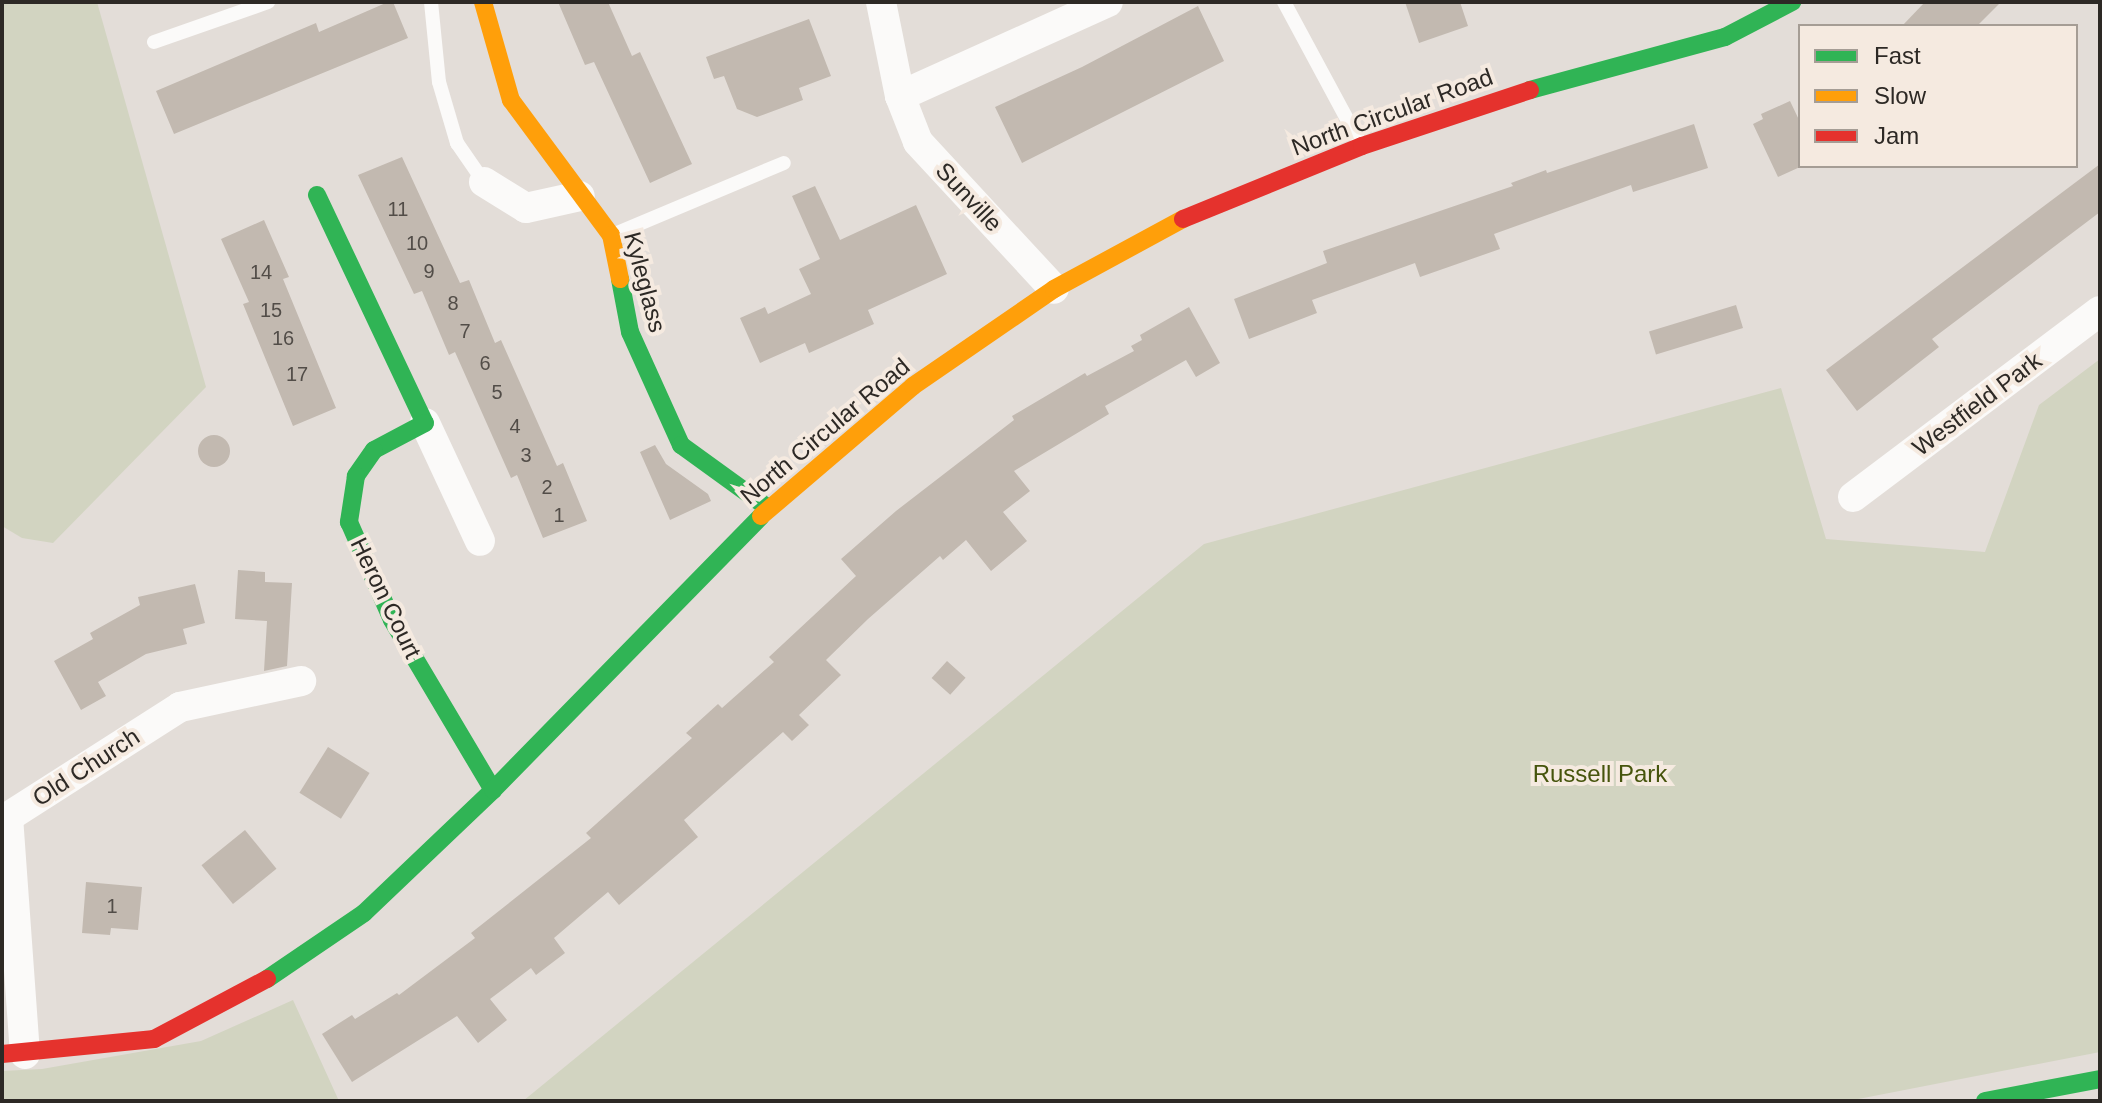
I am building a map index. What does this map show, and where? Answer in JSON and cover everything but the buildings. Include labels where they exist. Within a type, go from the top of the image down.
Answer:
[{"type":"street","name":"Kyleglass","points":[[483,2],[511,100],[611,235],[630,332],[681,445],[768,508]]},
{"type":"street","name":"Sunville","points":[[881,2],[900,96],[918,142],[1054,289]]},
{"type":"street","points":[[900,96],[1108,2]]},
{"type":"street","name":"North Circular Road","points":[[14,1054],[154,1039],[276,974],[364,913],[493,790],[768,508],[913,386],[1054,289],[1190,215],[1362,146],[1485,102],[1725,37],[1792,2]]},
{"type":"street","points":[[484,182],[526,208],[580,196]]},
{"type":"street","points":[[317,195],[480,541]]},
{"type":"street","name":"Westfield Park","points":[[1853,497],[2100,311]]},
{"type":"street","name":"Heron Court","points":[[425,423],[374,450],[356,476],[349,522],[392,620],[493,790]]},
{"type":"street","name":"Old Church","points":[[14,1054],[8,817],[180,707],[301,681]]},
{"type":"street","points":[[1985,1101],[2100,1079]]},
{"type":"lane","points":[[154,42],[268,2]]},
{"type":"lane","points":[[431,2],[439,82],[457,143],[484,182]]},
{"type":"lane","points":[[1284,2],[1362,146]]},
{"type":"lane","points":[[611,235],[784,163]]},
{"type":"green space","points":[[2,2],[97,2],[206,387],[53,543],[22,538],[2,526]]},
{"type":"green space","name":"Russell Park","points":[[2100,359],[2100,1052],[1848,1101],[523,1101],[1204,544],[1781,388],[1826,539],[1985,552],[2039,405]]},
{"type":"green space","points":[[293,1000],[339,1101],[2,1101],[2,1071],[42,1069],[201,1041]]},
{"type":"traffic: fast","points":[[1530,90],[1725,37],[1792,2]]},
{"type":"traffic: fast","points":[[317,195],[425,423],[374,450],[356,476],[349,522],[392,620],[493,790]]},
{"type":"traffic: fast","points":[[620,279],[630,332],[681,445],[768,508]]},
{"type":"traffic: fast","points":[[267,979],[364,913],[493,790],[761,516]]},
{"type":"traffic: fast","points":[[1985,1101],[2100,1079]]},
{"type":"traffic: slow","points":[[483,2],[511,100],[611,235],[620,279]]},
{"type":"traffic: slow","points":[[761,516],[913,386],[1054,289],[1183,219]]},
{"type":"traffic: jam","points":[[1183,219],[1362,146],[1530,90]]},
{"type":"traffic: jam","points":[[2,1054],[154,1039],[267,979]]}]
